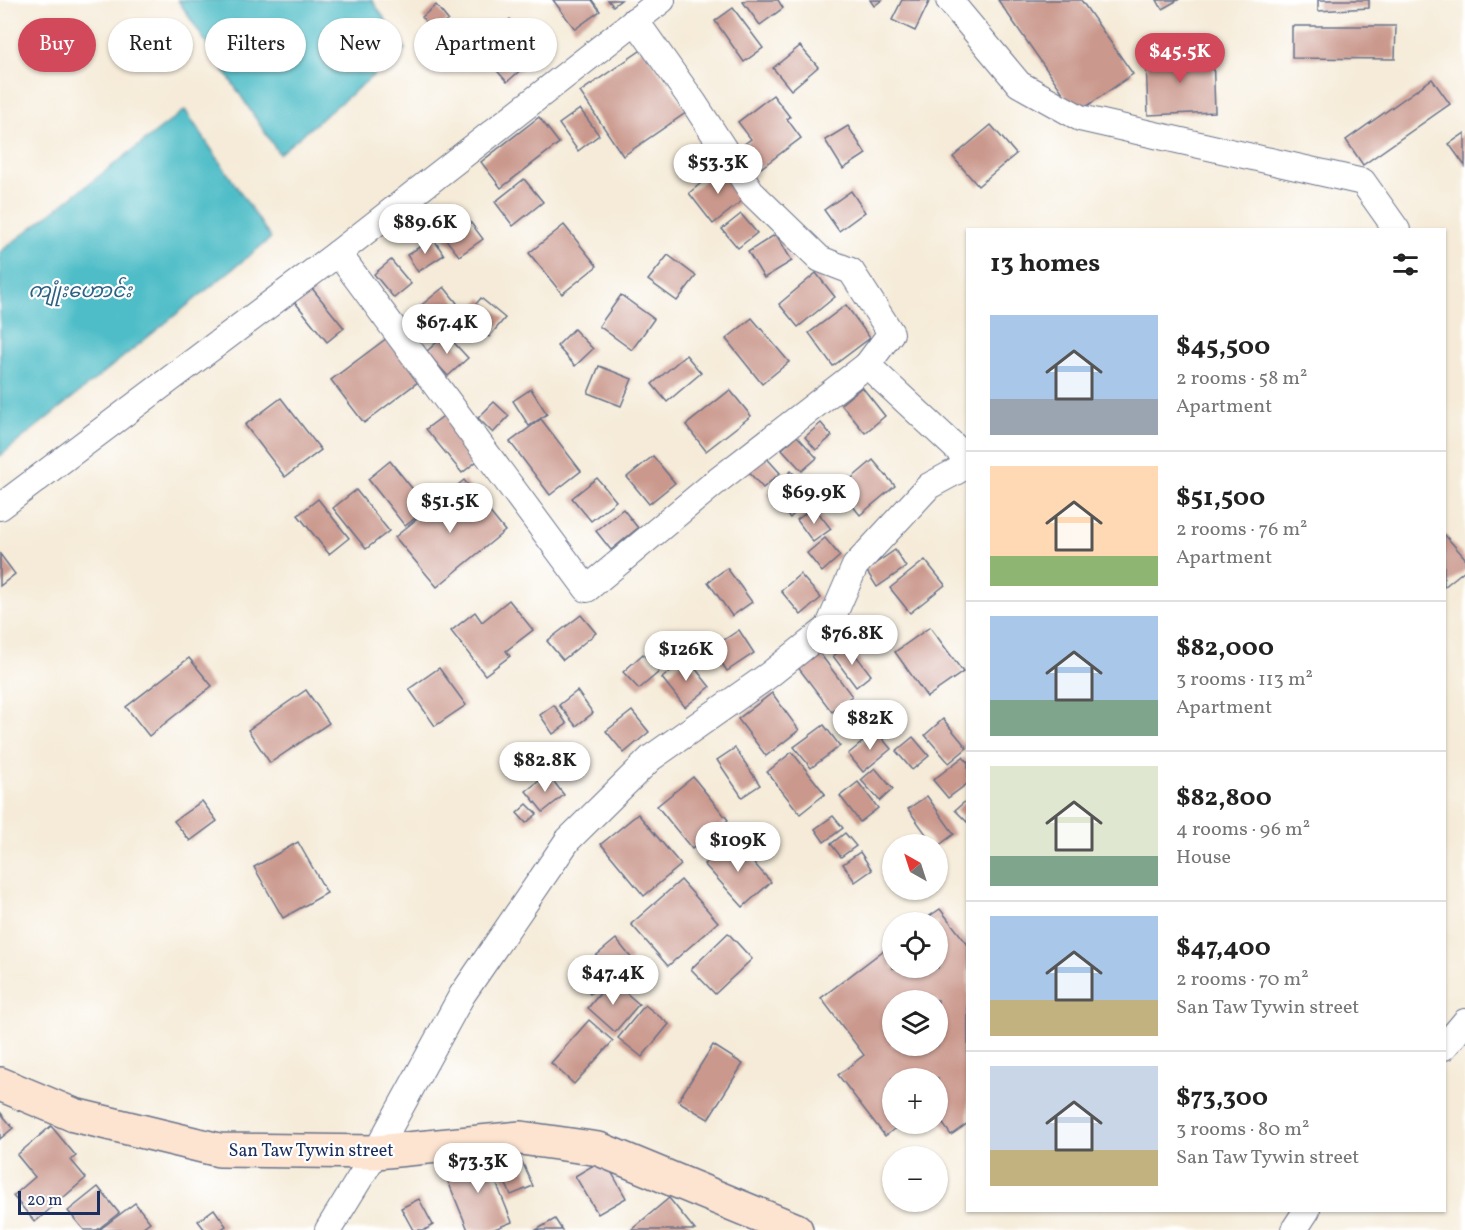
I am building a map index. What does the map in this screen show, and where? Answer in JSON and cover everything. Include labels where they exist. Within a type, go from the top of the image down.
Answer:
[{"type":"street","points":[[0,507],[338,253],[662,0]]},
{"type":"street","points":[[948,0],[1020,84],[1080,118],[1363,182],[1396,228]]},
{"type":"street","points":[[338,253],[587,589],[712,485],[867,365],[891,333],[851,271],[820,259],[753,194],[694,103],[635,20]]},
{"type":"street","points":[[867,365],[966,457]]},
{"type":"street","points":[[328,1230],[376,1152],[462,995],[568,840],[651,758],[769,675],[828,628],[855,566],[929,486],[966,466]]},
{"type":"street","points":[[1446,1045],[1465,1022]]},
{"type":"street","name":"San Taw Tywin street","points":[[0,1084],[74,1115],[219,1150],[376,1152],[520,1138],[599,1149],[796,1230]]},
{"type":"street","points":[[1294,1230],[1306,1212]]},
{"type":"water","points":[[178,0],[372,0],[384,18],[318,18],[318,72],[377,72],[279,154],[225,72],[306,72],[306,18],[205,18],[205,41],[193,23],[193,18],[190,18]]},
{"type":"water","name":"ကျုံးဟောင်း","points":[[185,110],[271,238],[0,456],[0,252]]},
{"type":"building","points":[[553,0],[592,0],[600,11],[575,29]]},
{"type":"building","points":[[608,0],[621,0],[613,6]]},
{"type":"building","points":[[778,0],[783,8],[760,25],[743,2]]},
{"type":"building","points":[[870,0],[882,0],[874,6]]},
{"type":"building","points":[[902,0],[930,0],[915,31],[892,20]]},
{"type":"building","points":[[998,0],[1081,0],[1133,74],[1077,113]]},
{"type":"building","points":[[1157,0],[1178,0],[1162,9]]},
{"type":"building","points":[[1318,0],[1369,0],[1369,8],[1318,11]]},
{"type":"building","points":[[436,5],[446,18],[423,18]]},
{"type":"building","points":[[733,8],[763,48],[744,62],[715,21]]},
{"type":"building","points":[[1292,26],[1396,26],[1395,59],[1292,58]]},
{"type":"building","points":[[800,46],[818,67],[791,90],[773,68]]},
{"type":"building","points":[[643,49],[687,112],[623,156],[580,92]]},
{"type":"building","points":[[1213,54],[1215,112],[1148,115],[1146,57]]},
{"type":"building","points":[[498,72],[518,72],[507,82]]},
{"type":"building","points":[[1432,79],[1450,104],[1363,165],[1346,140]]},
{"type":"building","points":[[773,95],[790,117],[787,119],[801,138],[761,168],[743,145],[751,139],[738,122]]},
{"type":"building","points":[[580,109],[599,135],[578,151],[559,124]]},
{"type":"building","points":[[539,117],[559,143],[501,188],[481,162]]},
{"type":"building","points":[[991,125],[1016,154],[978,186],[953,157]]},
{"type":"building","points":[[848,126],[866,154],[843,169],[825,140]]},
{"type":"building","points":[[1465,133],[1465,166],[1449,144]]},
{"type":"building","points":[[722,166],[747,197],[713,224],[689,193]]},
{"type":"building","points":[[524,179],[543,202],[513,226],[495,202]]},
{"type":"building","points":[[851,191],[865,212],[839,231],[824,210]]},
{"type":"building","points":[[741,214],[757,233],[738,248],[722,229]]},
{"type":"building","points":[[468,219],[483,239],[459,256],[444,237]]},
{"type":"building","points":[[564,225],[597,266],[562,294],[529,253]]},
{"type":"building","points":[[776,234],[792,261],[764,278],[748,252]]},
{"type":"building","points":[[433,238],[444,255],[418,272],[407,255]]},
{"type":"building","points":[[668,255],[696,276],[677,301],[648,280]]},
{"type":"building","points":[[391,260],[411,284],[394,298],[374,274]]},
{"type":"building","points":[[816,273],[835,297],[798,327],[779,304]]},
{"type":"building","points":[[311,287],[344,328],[327,342],[294,301]]},
{"type":"building","points":[[444,287],[457,303],[427,327],[414,311]]},
{"type":"building","points":[[621,295],[654,319],[632,350],[599,326]]},
{"type":"building","points":[[481,298],[505,318],[489,337],[465,317]]},
{"type":"building","points":[[846,305],[870,338],[833,366],[809,333]]},
{"type":"building","points":[[752,318],[789,362],[762,384],[726,339]]},
{"type":"building","points":[[574,329],[593,349],[575,366],[557,346]]},
{"type":"building","points":[[446,334],[468,358],[448,376],[426,352]]},
{"type":"building","points":[[391,335],[423,378],[364,423],[331,380]]},
{"type":"building","points":[[686,355],[701,373],[667,402],[652,384]]},
{"type":"building","points":[[599,366],[632,379],[621,406],[588,393]]},
{"type":"building","points":[[862,387],[885,416],[865,433],[841,404]]},
{"type":"building","points":[[531,389],[547,414],[529,426],[513,401]]},
{"type":"building","points":[[730,390],[751,416],[706,451],[686,425]]},
{"type":"building","points":[[281,398],[321,450],[285,477],[245,425]]},
{"type":"building","points":[[494,402],[509,416],[493,433],[478,418]]},
{"type":"building","points":[[446,414],[481,458],[462,473],[426,429]]},
{"type":"building","points":[[541,419],[581,471],[550,495],[510,442]]},
{"type":"building","points":[[821,423],[832,436],[816,450],[805,437]]},
{"type":"building","points":[[797,436],[817,458],[802,471],[782,449]]},
{"type":"building","points":[[763,454],[780,473],[763,488],[746,469]]},
{"type":"building","points":[[653,456],[675,483],[649,504],[627,477]]},
{"type":"building","points":[[873,460],[895,486],[860,515],[839,489]]},
{"type":"building","points":[[390,461],[428,508],[405,526],[368,479]]},
{"type":"building","points":[[791,471],[813,495],[790,518],[767,494]]},
{"type":"building","points":[[597,478],[616,501],[591,521],[572,498]]},
{"type":"building","points":[[464,480],[505,531],[437,587],[395,537]]},
{"type":"building","points":[[356,490],[389,531],[366,549],[333,508]]},
{"type":"building","points":[[318,499],[349,538],[329,554],[298,515]]},
{"type":"building","points":[[814,507],[831,529],[813,542],[797,520]]},
{"type":"building","points":[[623,509],[638,528],[611,550],[596,531]]},
{"type":"building","points":[[1446,536],[1465,558],[1465,570],[1446,585]]},
{"type":"building","points":[[825,538],[840,556],[822,572],[807,553]]},
{"type":"building","points":[[895,550],[906,567],[877,587],[866,570]]},
{"type":"building","points":[[0,554],[15,574],[0,586]]},
{"type":"building","points":[[925,560],[945,585],[910,613],[890,588]]},
{"type":"building","points":[[727,568],[752,602],[732,616],[708,582]]},
{"type":"building","points":[[800,574],[821,598],[801,615],[781,591]]},
{"type":"building","points":[[509,600],[533,630],[506,651],[510,656],[485,675],[451,631],[475,612],[482,622]]},
{"type":"building","points":[[581,615],[596,633],[563,660],[547,641]]},
{"type":"building","points":[[930,627],[963,672],[927,697],[895,652]]},
{"type":"building","points":[[739,630],[754,653],[727,671],[712,648]]},
{"type":"building","points":[[848,645],[871,675],[856,687],[833,656]]},
{"type":"building","points":[[818,651],[852,696],[832,712],[797,666]]},
{"type":"building","points":[[643,654],[659,672],[639,689],[623,672]]},
{"type":"building","points":[[189,658],[212,686],[149,736],[126,707]]},
{"type":"building","points":[[687,658],[710,687],[685,707],[662,678]]},
{"type":"building","points":[[439,668],[466,705],[435,726],[409,689]]},
{"type":"building","points":[[306,690],[329,723],[270,763],[248,730]]},
{"type":"building","points":[[577,691],[593,713],[576,726],[559,705]]},
{"type":"building","points":[[772,693],[799,730],[766,756],[738,719]]},
{"type":"building","points":[[554,705],[567,724],[553,734],[540,715]]},
{"type":"building","points":[[632,711],[649,732],[624,753],[606,731]]},
{"type":"building","points":[[943,719],[966,749],[949,763],[925,735]]},
{"type":"building","points":[[824,725],[840,746],[811,768],[794,747]]},
{"type":"building","points":[[876,731],[891,749],[863,772],[848,754]]},
{"type":"building","points":[[913,737],[929,756],[912,770],[896,751]]},
{"type":"building","points":[[735,748],[760,785],[742,797],[717,760]]},
{"type":"building","points":[[792,752],[825,794],[800,814],[767,772]]},
{"type":"building","points":[[963,757],[966,761],[966,784],[948,798],[933,780]]},
{"type":"building","points":[[875,768],[893,789],[880,801],[861,780]]},
{"type":"building","points":[[548,774],[564,795],[543,812],[526,791]]},
{"type":"building","points":[[693,777],[728,820],[692,849],[657,806]]},
{"type":"building","points":[[858,782],[878,808],[860,822],[840,796]]},
{"type":"building","points":[[927,796],[954,834],[948,838],[948,834],[926,834],[908,809]]},
{"type":"building","points":[[202,801],[217,821],[190,841],[174,821]]},
{"type":"building","points":[[966,801],[966,821],[955,810]]},
{"type":"building","points":[[527,804],[537,814],[526,823],[517,813]]},
{"type":"building","points":[[638,814],[681,865],[644,896],[601,844]]},
{"type":"building","points":[[833,816],[843,828],[824,842],[815,829]]},
{"type":"building","points":[[845,833],[856,846],[841,857],[831,844]]},
{"type":"building","points":[[732,839],[771,882],[743,907],[704,864]]},
{"type":"building","points":[[298,842],[327,893],[283,918],[254,867]]},
{"type":"building","points":[[860,852],[872,870],[855,882],[843,864]]},
{"type":"building","points":[[681,880],[718,922],[668,966],[631,924]]},
{"type":"building","points":[[948,919],[966,942],[966,1124],[951,1135],[948,1131],[948,1068],[882,1068],[882,1132],[838,1075],[864,1055],[821,998],[882,952],[882,978],[948,978]]},
{"type":"building","points":[[728,933],[752,959],[715,994],[691,969]]},
{"type":"building","points":[[616,939],[632,959],[590,994],[574,974]]},
{"type":"building","points":[[611,980],[639,1004],[615,1032],[588,1008]]},
{"type":"building","points":[[645,1005],[669,1024],[642,1057],[618,1038]]},
{"type":"building","points":[[589,1020],[613,1041],[574,1084],[551,1063]]},
{"type":"building","points":[[713,1045],[743,1064],[708,1119],[678,1101]]},
{"type":"building","points":[[0,1112],[13,1128],[0,1139]]},
{"type":"building","points":[[51,1126],[76,1156],[71,1160],[86,1178],[35,1222],[13,1196],[35,1177],[17,1155]]},
{"type":"building","points":[[516,1148],[533,1186],[511,1195],[494,1158]]},
{"type":"building","points":[[484,1152],[512,1222],[492,1230],[468,1230],[443,1169]]},
{"type":"building","points":[[604,1159],[626,1198],[598,1214],[575,1176]]},
{"type":"building","points":[[98,1187],[119,1213],[97,1230],[84,1230],[68,1211]]},
{"type":"building","points":[[669,1198],[695,1230],[631,1230]]},
{"type":"building","points":[[419,1199],[433,1225],[425,1230],[413,1230],[401,1208]]},
{"type":"building","points":[[135,1203],[150,1222],[139,1230],[99,1230]]},
{"type":"building","points":[[214,1209],[226,1226],[220,1230],[205,1230],[198,1221]]},
{"type":"building","points":[[555,1219],[562,1230],[536,1230]]}]
